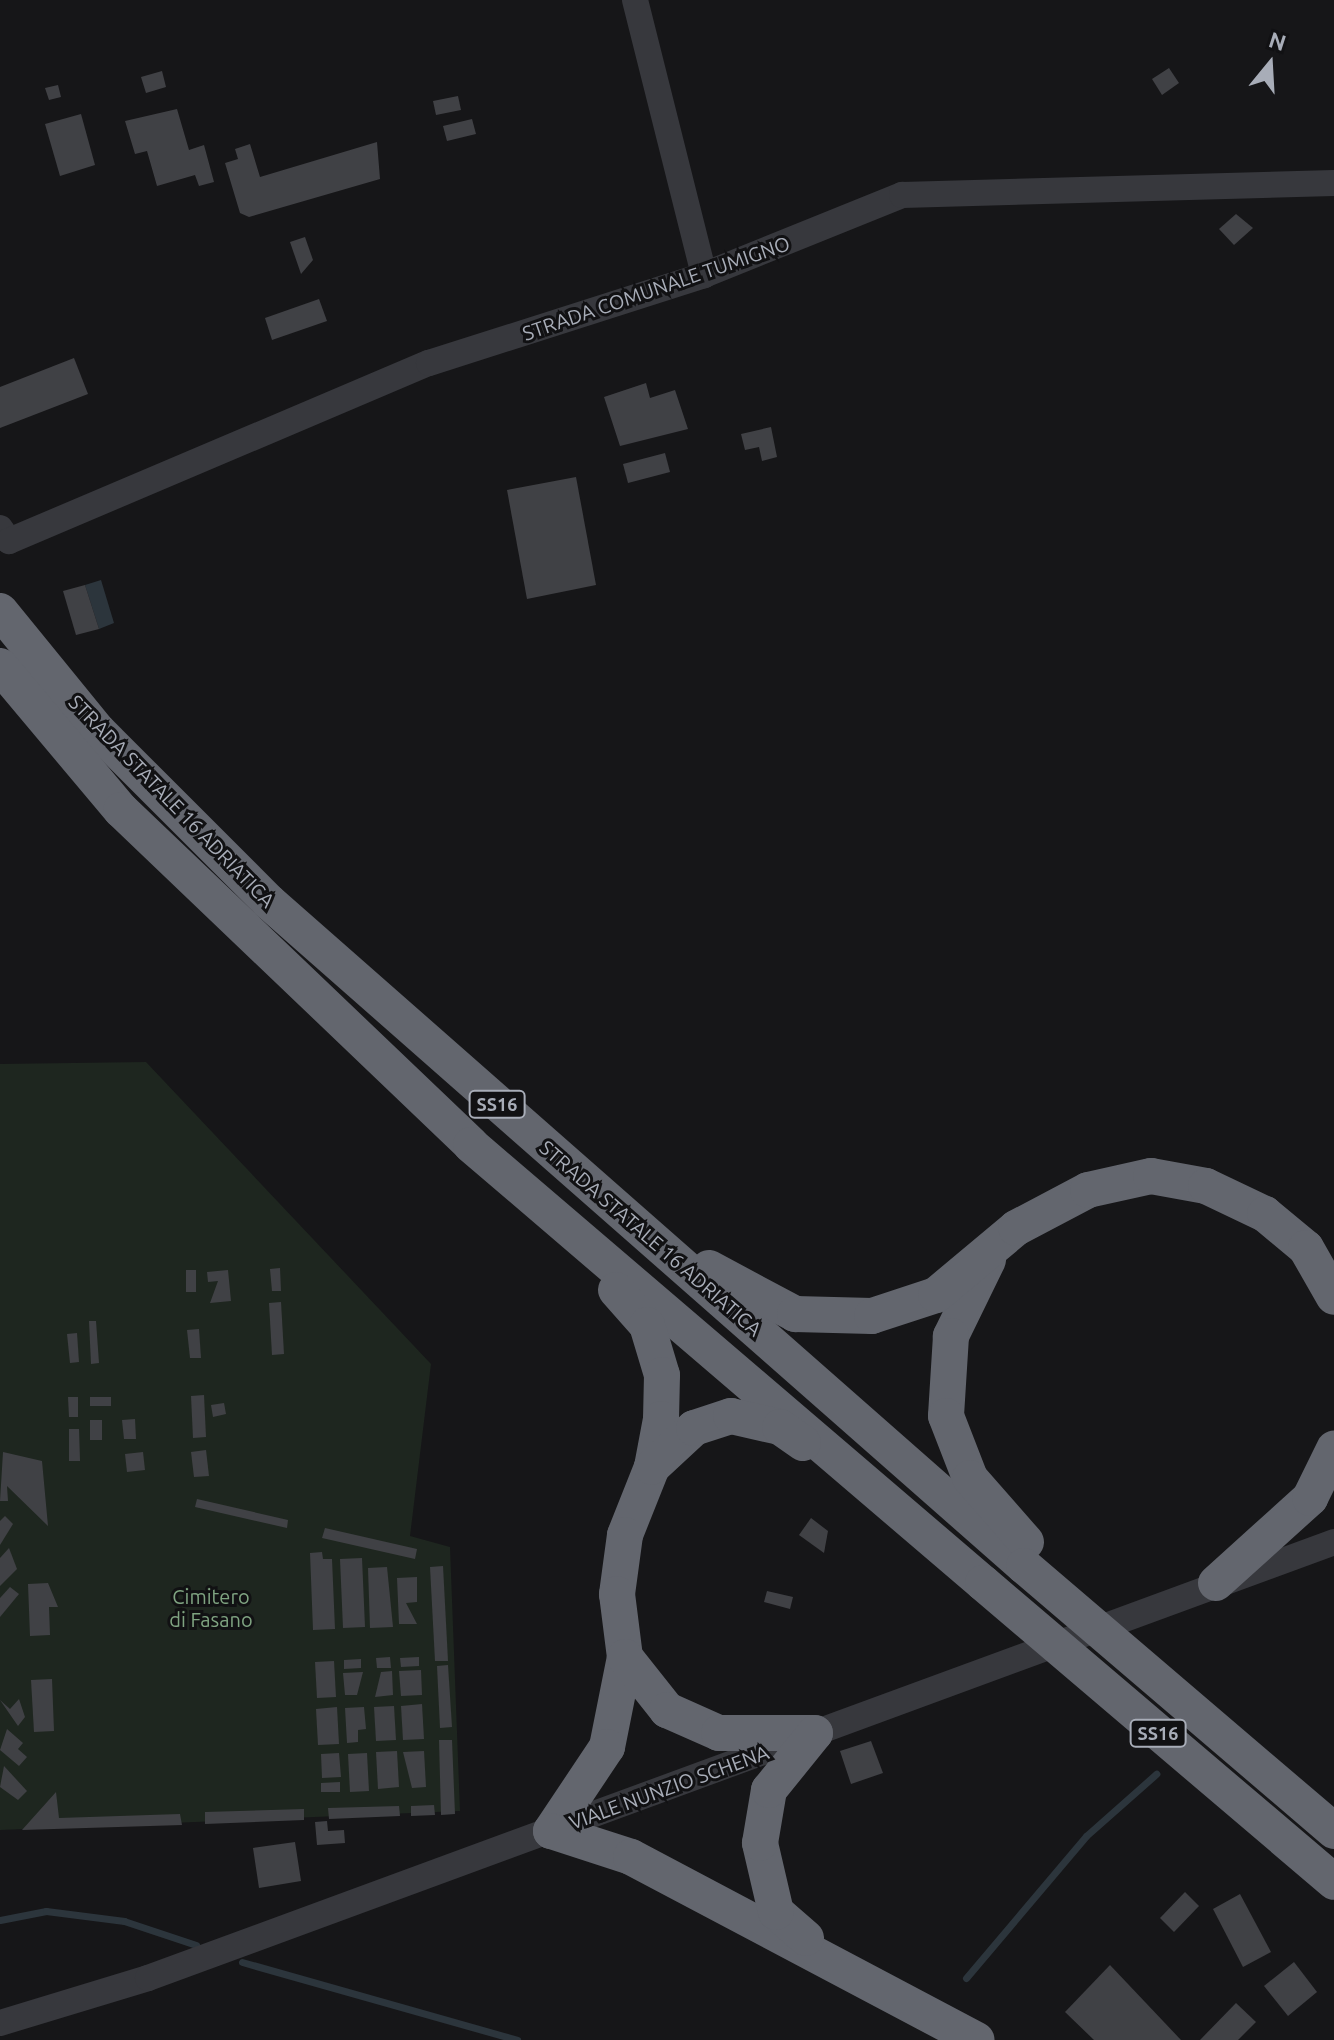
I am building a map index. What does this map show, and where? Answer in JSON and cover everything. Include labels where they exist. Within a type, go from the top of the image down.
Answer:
[{"type":"highway","name":"STRADA STATALE 16 ADRIATICA","points":[[0,611],[98,731],[269,902],[1034,1564],[1148,1672],[1334,1831]]},
{"type":"highway","name":"STRADA STATALE 16 ADRIATICA","points":[[0,666],[121,810],[471,1145],[898,1507],[1331,1881]]},
{"type":"highway","points":[[545,1144],[721,1277],[795,1314],[872,1316],[936,1295],[988,1258],[1016,1228],[1088,1190],[1151,1176],[1206,1186],[1265,1214],[1306,1248],[1334,1298]]},
{"type":"highway","points":[[471,1145],[647,1325],[662,1375],[652,1467],[623,1549],[617,1594],[625,1657],[607,1747],[551,1831],[631,1857],[828,1958],[976,2040]]},
{"type":"highway","points":[[988,1258],[951,1336],[946,1416],[970,1478],[1034,1564]]},
{"type":"highway","points":[[652,1467],[694,1428],[731,1416],[780,1427],[898,1507]]},
{"type":"highway","points":[[1216,1583],[1310,1498],[1334,1449]]},
{"type":"highway","points":[[625,1657],[667,1710],[719,1733],[815,1733]]},
{"type":"highway","points":[[815,1733],[769,1790],[760,1843],[776,1912],[828,1958]]},
{"type":"street","points":[[635,0],[704,275]]},
{"type":"street","name":"STRADA COMUNALE TUMIGNO","points":[[5,534],[429,363],[704,275],[902,195],[1334,183]]},
{"type":"street","name":"VIALE NUNZIO SCHENA","points":[[0,2023],[148,1978],[1334,1542]]},
{"type":"green space","name":"Cimitero di Fasano","points":[[146,1062],[431,1364],[410,1536],[450,1547],[460,1811],[0,1830],[0,1064]]},
{"type":"shaded area","points":[[101,580],[114,623],[99,629],[85,585]]},
{"type":"building","points":[[1169,68],[1179,83],[1162,95],[1152,79]]},
{"type":"building","points":[[162,71],[166,87],[146,93],[141,77]]},
{"type":"building","points":[[58,85],[61,97],[49,100],[45,88]]},
{"type":"building","points":[[458,96],[461,110],[436,115],[433,101]]},
{"type":"building","points":[[177,109],[189,150],[204,145],[214,182],[199,186],[195,175],[157,186],[147,151],[135,154],[125,121]]},
{"type":"building","points":[[81,114],[95,165],[60,176],[45,124]]},
{"type":"building","points":[[472,119],[476,134],[447,141],[443,126]]},
{"type":"building","points":[[377,142],[380,179],[249,217],[240,213],[225,163],[238,159],[235,149],[250,144],[260,177]]},
{"type":"building","points":[[1236,214],[1253,228],[1234,245],[1219,229]]},
{"type":"building","points":[[305,237],[313,260],[301,274],[290,242]]},
{"type":"building","points":[[319,299],[327,321],[272,340],[265,318]]},
{"type":"building","points":[[74,358],[88,394],[0,428],[0,387]]},
{"type":"building","points":[[646,383],[650,398],[675,390],[688,429],[620,446],[604,397]]},
{"type":"building","points":[[771,427],[777,457],[762,461],[759,447],[745,450],[741,434]]},
{"type":"building","points":[[665,453],[670,472],[628,483],[623,464]]},
{"type":"building","points":[[576,477],[596,585],[527,599],[507,490]]},
{"type":"building","points":[[85,585],[99,629],[76,635],[63,591]]},
{"type":"building","points":[[280,1268],[281,1291],[272,1291],[270,1269]]},
{"type":"building","points":[[186,1270],[196,1270],[196,1292],[186,1292]]},
{"type":"building","points":[[228,1270],[231,1301],[210,1303],[218,1281],[208,1282],[207,1272]]},
{"type":"building","points":[[281,1302],[284,1354],[272,1355],[269,1303]]},
{"type":"building","points":[[89,1321],[96,1321],[99,1363],[91,1364]]},
{"type":"building","points":[[199,1329],[201,1358],[190,1358],[187,1330]]},
{"type":"building","points":[[77,1333],[79,1362],[70,1363],[67,1334]]},
{"type":"building","points":[[204,1395],[206,1437],[193,1438],[191,1396]]},
{"type":"building","points":[[68,1397],[78,1397],[78,1417],[69,1417]]},
{"type":"building","points":[[90,1397],[111,1397],[111,1406],[90,1406]]},
{"type":"building","points":[[224,1403],[226,1414],[213,1417],[211,1405]]},
{"type":"building","points":[[135,1419],[136,1439],[124,1439],[122,1420]]},
{"type":"building","points":[[90,1420],[102,1420],[102,1440],[90,1440]]},
{"type":"building","points":[[69,1429],[79,1429],[80,1461],[69,1461]]},
{"type":"building","points":[[206,1450],[209,1476],[194,1477],[191,1452]]},
{"type":"building","points":[[3,1452],[42,1461],[48,1526],[7,1486],[8,1501],[0,1501]]},
{"type":"building","points":[[143,1452],[145,1470],[127,1472],[125,1454]]},
{"type":"building","points":[[197,1499],[288,1520],[287,1528],[195,1507]]},
{"type":"building","points":[[5,1516],[13,1524],[0,1545],[0,1521]]},
{"type":"building","points":[[811,1518],[828,1531],[824,1553],[799,1535]]},
{"type":"building","points":[[325,1528],[417,1549],[415,1559],[322,1538]]},
{"type":"building","points":[[9,1548],[17,1569],[0,1586],[0,1558]]},
{"type":"building","points":[[322,1552],[323,1559],[332,1559],[335,1629],[313,1630],[310,1553]]},
{"type":"building","points":[[362,1558],[365,1627],[343,1628],[340,1559]]},
{"type":"building","points":[[443,1566],[448,1661],[435,1661],[430,1567]]},
{"type":"building","points":[[387,1567],[393,1627],[370,1628],[368,1568]]},
{"type":"building","points":[[417,1577],[417,1602],[406,1603],[417,1624],[399,1624],[397,1578]]},
{"type":"building","points":[[48,1583],[58,1607],[49,1607],[50,1635],[30,1636],[28,1584]]},
{"type":"building","points":[[10,1587],[19,1594],[0,1617],[0,1598]]},
{"type":"building","points":[[767,1591],[793,1597],[790,1609],[764,1602]]},
{"type":"building","points":[[390,1657],[391,1668],[377,1668],[376,1658]]},
{"type":"building","points":[[419,1657],[419,1666],[401,1667],[400,1658]]},
{"type":"building","points":[[361,1659],[361,1668],[344,1669],[344,1660]]},
{"type":"building","points":[[334,1661],[336,1697],[317,1698],[315,1662]]},
{"type":"building","points":[[448,1665],[452,1727],[440,1728],[437,1666]]},
{"type":"building","points":[[421,1670],[422,1695],[401,1696],[399,1671]]},
{"type":"building","points":[[392,1671],[393,1695],[375,1697],[381,1672]]},
{"type":"building","points":[[363,1672],[357,1695],[345,1695],[343,1673]]},
{"type":"building","points":[[52,1679],[54,1731],[34,1732],[31,1680]]},
{"type":"building","points":[[19,1699],[25,1717],[18,1726],[0,1700],[10,1709]]},
{"type":"building","points":[[422,1704],[424,1739],[403,1740],[401,1706]]},
{"type":"building","points":[[394,1706],[396,1740],[376,1741],[374,1707]]},
{"type":"building","points":[[337,1707],[339,1744],[318,1745],[316,1709]]},
{"type":"building","points":[[364,1707],[366,1729],[358,1730],[358,1742],[347,1743],[345,1708]]},
{"type":"building","points":[[7,1729],[23,1743],[18,1749],[27,1757],[19,1766],[0,1750]]},
{"type":"building","points":[[439,1740],[452,1740],[455,1814],[441,1815]]},
{"type":"building","points":[[871,1741],[883,1773],[851,1784],[840,1751]]},
{"type":"building","points":[[397,1751],[399,1787],[378,1789],[376,1752]]},
{"type":"building","points":[[424,1751],[426,1787],[412,1788],[403,1752]]},
{"type":"building","points":[[339,1753],[341,1777],[322,1778],[321,1754]]},
{"type":"building","points":[[367,1753],[369,1791],[350,1792],[348,1754]]},
{"type":"building","points":[[4,1766],[27,1791],[18,1800],[0,1787]]},
{"type":"building","points":[[340,1782],[340,1792],[321,1792],[321,1783]]},
{"type":"building","points":[[56,1792],[59,1818],[180,1814],[182,1825],[22,1830]]},
{"type":"building","points":[[434,1805],[435,1815],[411,1816],[411,1806]]},
{"type":"building","points":[[399,1806],[400,1816],[329,1819],[328,1808]]},
{"type":"building","points":[[304,1809],[304,1820],[205,1824],[205,1812]]},
{"type":"building","points":[[327,1821],[328,1831],[344,1830],[345,1843],[317,1845],[315,1822]]},
{"type":"building","points":[[295,1842],[301,1881],[259,1888],[253,1848]]},
{"type":"building","points":[[1185,1892],[1199,1906],[1174,1932],[1160,1918]]},
{"type":"building","points":[[1240,1894],[1271,1952],[1243,1967],[1213,1909]]},
{"type":"building","points":[[1294,1962],[1317,1992],[1288,2016],[1264,1986]]},
{"type":"building","points":[[1110,1965],[1181,2040],[1094,2040],[1065,2012]]},
{"type":"building","points":[[1236,2003],[1256,2022],[1238,2040],[1200,2040]]},
{"type":"waterway","points":[[966,1978],[1086,1836],[1156,1774]]},
{"type":"waterway","points":[[0,1920],[46,1911],[124,1921],[196,1945]]},
{"type":"waterway","points":[[242,1962],[517,2040]]}]
